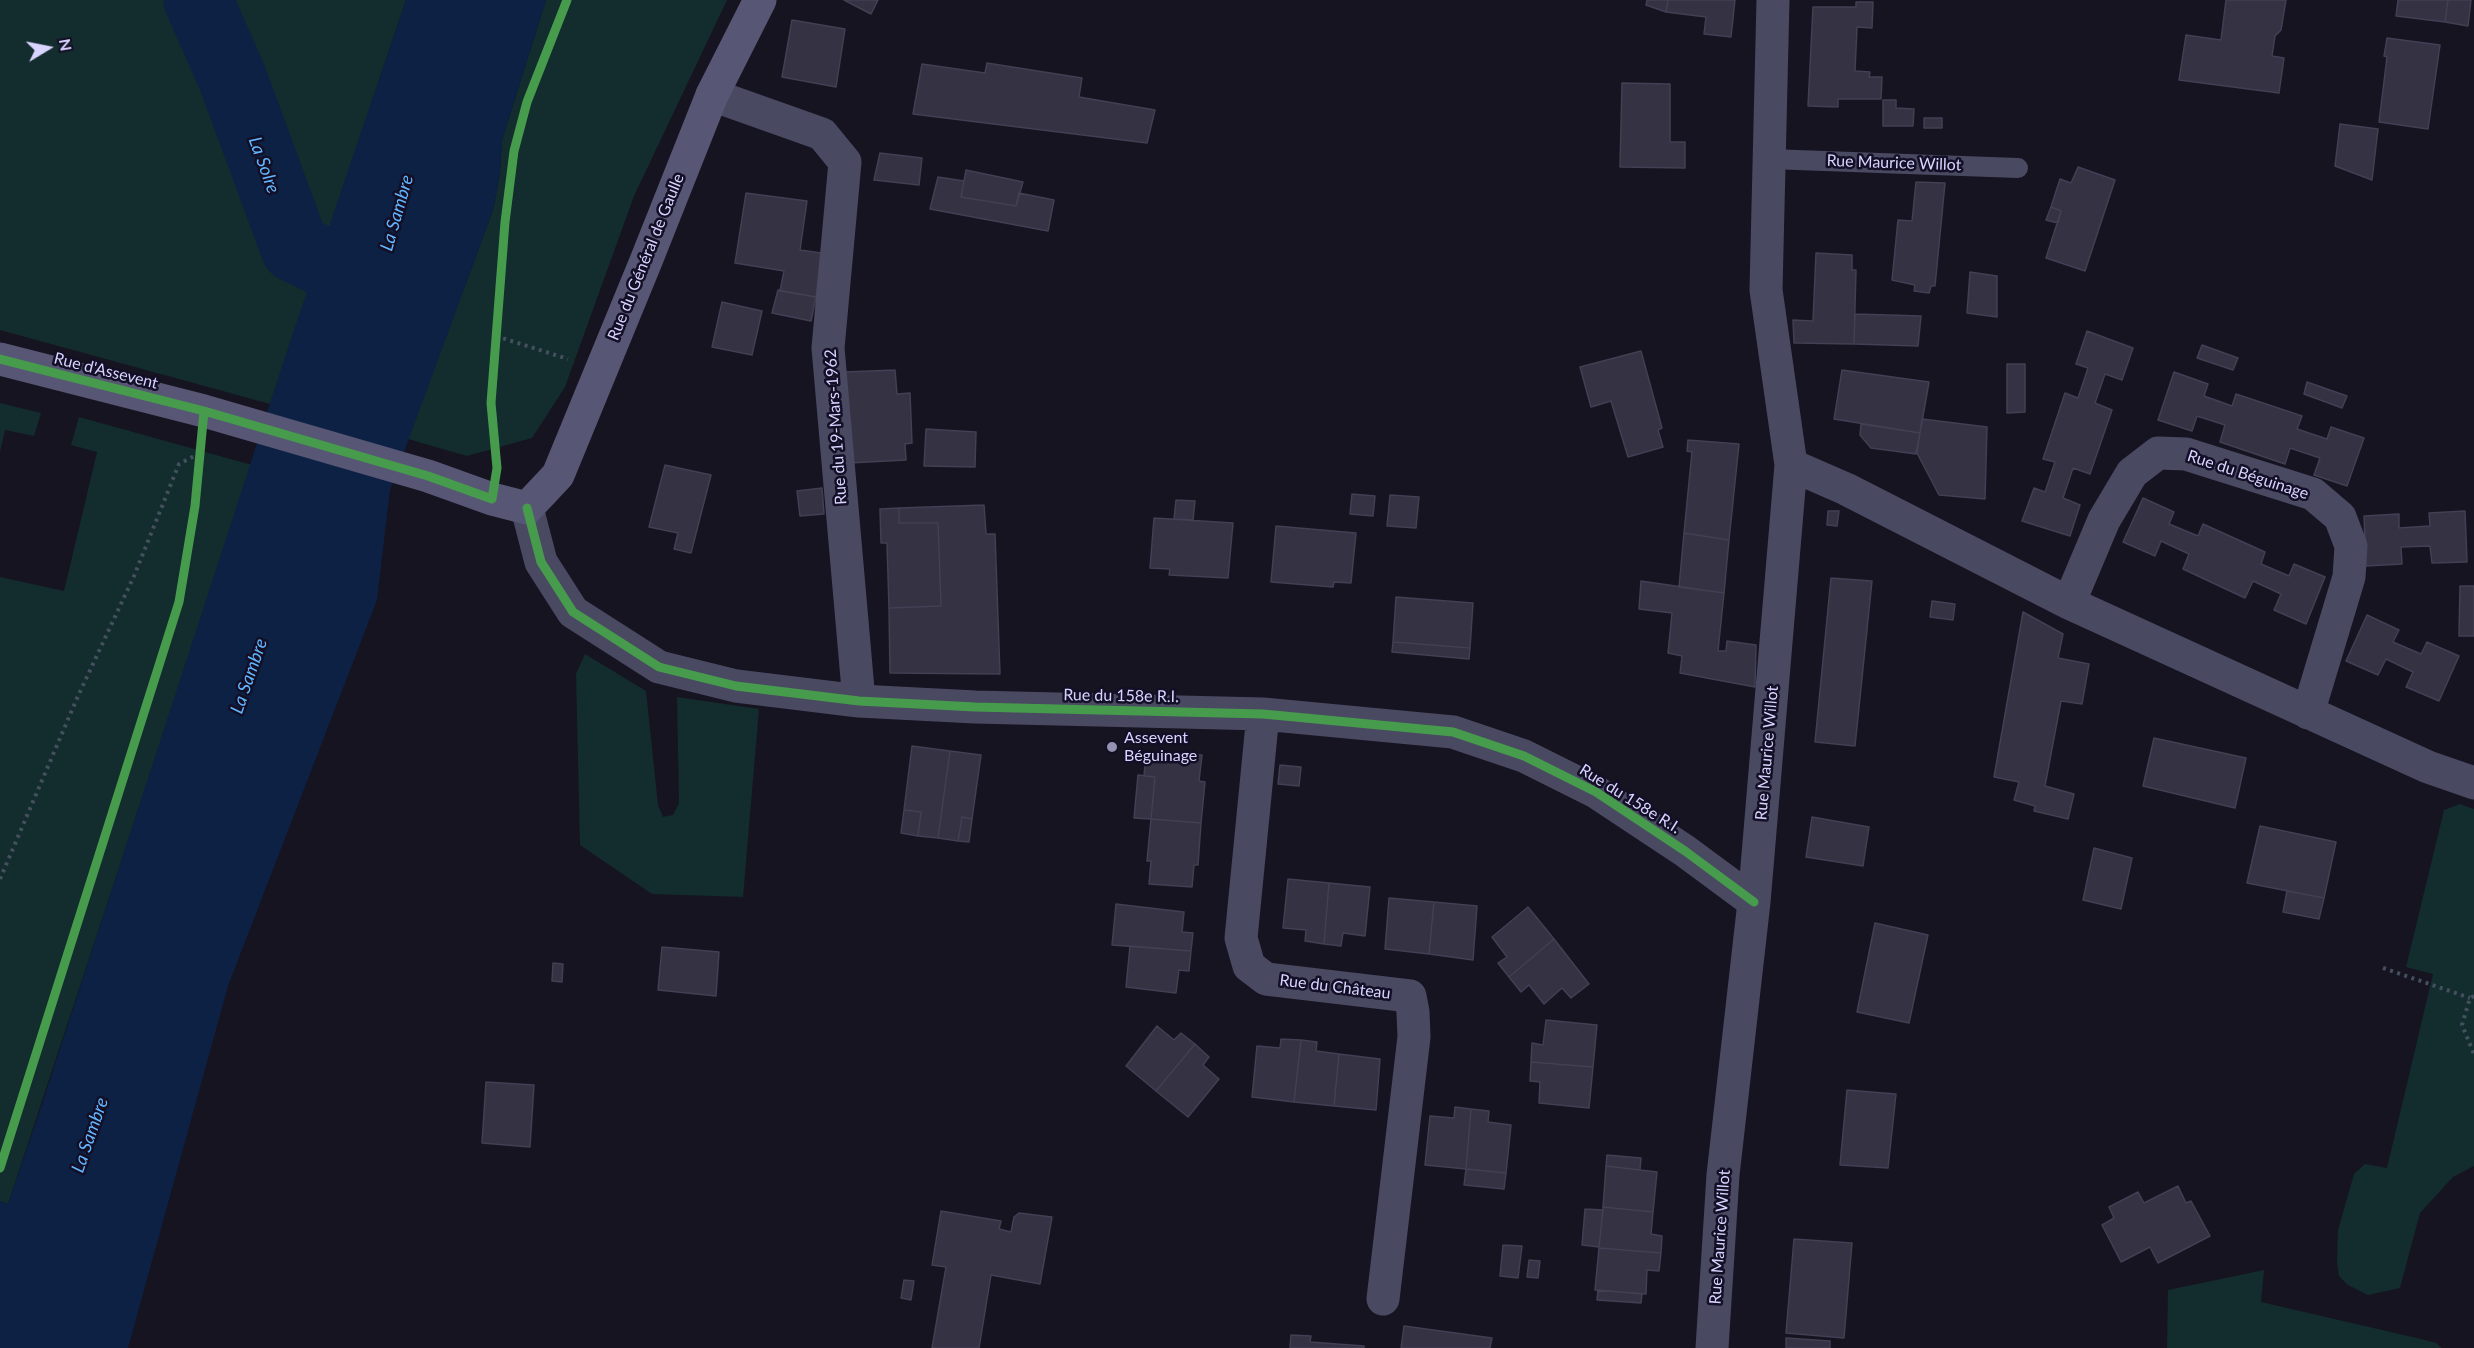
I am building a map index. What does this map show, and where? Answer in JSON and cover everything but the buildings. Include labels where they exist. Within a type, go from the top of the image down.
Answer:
[{"type":"street","name":"Rue du Général de Gaulle","points":[[527,508],[558,475],[712,95],[760,0]]},
{"type":"street","name":"Rue Maurice Willot","points":[[1713,1348],[1723,1175],[1754,902],[1791,465],[1766,290],[1773,0]]},
{"type":"street","name":"Rue du 19-Mars-1962","points":[[712,95],[822,134],[845,162],[828,348],[859,701]]},
{"type":"street","name":"Rue d'Assevent","points":[[0,360],[204,411],[428,476],[492,500],[527,508]]},
{"type":"street","name":"Rue du Béguinage","points":[[2069,603],[2104,520],[2132,473],[2158,453],[2186,454],[2313,494],[2340,517],[2351,546],[2349,577],[2308,713]]},
{"type":"street","points":[[1791,465],[1846,489],[2069,603],[2428,767],[2474,783]]},
{"type":"street","name":"Rue du 158e R.I.","points":[[527,508],[542,562],[573,612],[659,667],[736,686],[859,701],[975,707],[1263,714],[1453,732],[1524,756],[1596,792],[1684,850],[1754,902]]},
{"type":"street","name":"Rue du Château","points":[[1263,714],[1241,938],[1249,966],[1266,979],[1410,996],[1414,1037],[1383,1299]]},
{"type":"lane","name":"Rue Maurice Willot","points":[[1769,159],[2018,168]]},
{"type":"path","points":[[496,336],[600,369]]},
{"type":"path","points":[[0,879],[73,707],[134,576],[179,464],[202,452]]},
{"type":"path","points":[[2383,968],[2472,997],[2462,1024],[2474,1054]]},
{"type":"green space","points":[[0,0],[406,0],[270,404],[0,330]]},
{"type":"green space","points":[[546,0],[727,0],[634,196],[565,387],[532,438],[467,456],[408,439],[493,210],[500,172],[502,140]]},
{"type":"green space","points":[[0,403],[41,413],[34,436],[5,430],[0,452]]},
{"type":"green space","points":[[79,417],[252,465],[8,1204],[0,1201],[0,577],[64,591],[97,452],[71,445]]},
{"type":"green space","points":[[585,654],[646,691],[658,805],[663,817],[673,815],[679,803],[677,697],[759,709],[743,897],[652,894],[580,845],[576,674]]},
{"type":"green space","points":[[2460,804],[2474,809],[2474,1166],[2453,1177],[2420,1213],[2400,1288],[2368,1295],[2348,1285],[2339,1276],[2338,1230],[2354,1174],[2365,1164],[2387,1168],[2433,974],[2406,967],[2444,810]]},
{"type":"green space","points":[[2264,1270],[2261,1302],[2421,1339],[2436,1343],[2442,1348],[2167,1348],[2168,1290]]},
{"type":"water","name":"La Sambre","points":[[406,0],[546,0],[502,140],[500,172],[493,210],[390,490],[377,600],[228,986],[128,1348],[0,1348],[0,1201],[8,1204],[42,1104],[292,336]]},
{"type":"waterway","name":"La Solre","points":[[198,0],[232,77],[295,248],[377,285]]},
{"type":"cycle path","points":[[0,359],[204,411],[428,476],[492,499],[497,468],[491,403],[505,222],[514,151],[527,102],[567,0]]},
{"type":"cycle path","points":[[0,1168],[179,602],[195,506],[204,411]]},
{"type":"cycle path","points":[[527,508],[541,562],[573,612],[659,667],[736,686],[859,701],[975,707],[1263,714],[1453,732],[1524,756],[1596,792],[1685,851],[1754,902]]},
{"type":"place","name":"Assevent Béguinage","points":[[1112,747]]}]
